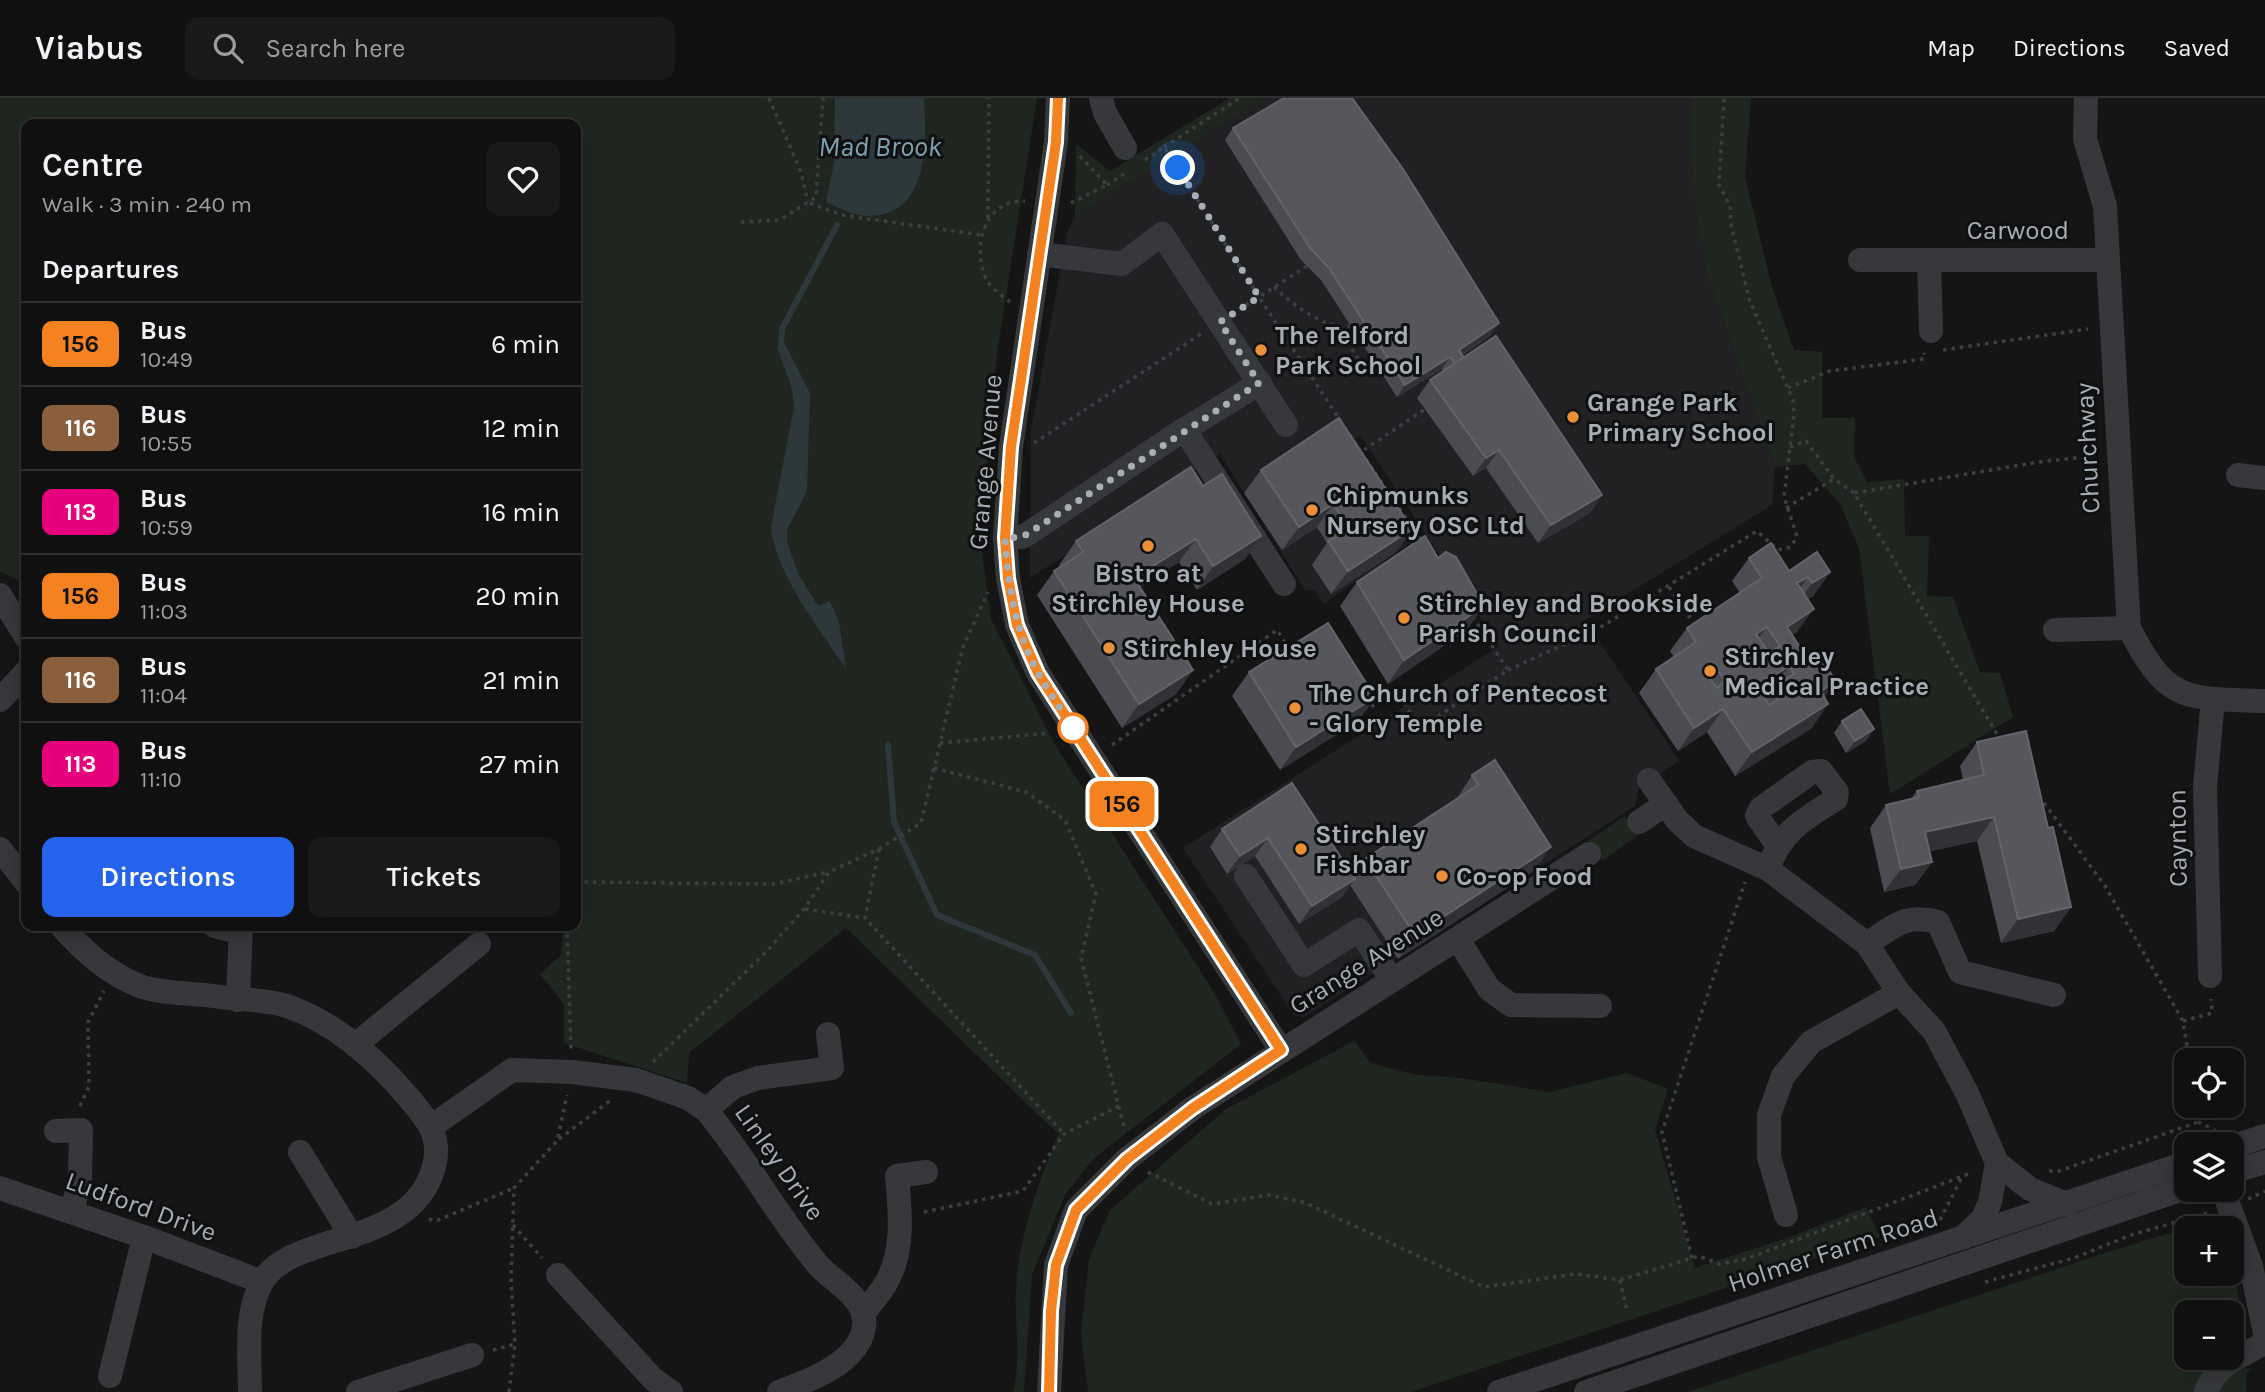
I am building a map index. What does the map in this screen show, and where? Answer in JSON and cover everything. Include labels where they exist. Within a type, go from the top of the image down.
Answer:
[{"type":"street","name":"Grange Avenue","points":[[1058,98],[1056,142],[1011,447],[1005,538],[1008,578],[1017,625],[1038,673],[1281,1050]]},
{"type":"street","points":[[1101,98],[1105,113],[1132,160]]},
{"type":"street","name":"Churchway","points":[[2086,98],[2085,139],[2105,206],[2129,628],[2148,665],[2176,692],[2213,699],[2265,701]]},
{"type":"street","points":[[1039,254],[1122,264],[1162,234],[1286,425]]},
{"type":"street","name":"Carwood","points":[[1860,260],[2108,260]]},
{"type":"street","points":[[1929,260],[1931,331]]},
{"type":"street","points":[[1005,538],[1022,537],[1029,533],[1184,429],[1259,383]]},
{"type":"street","points":[[1184,429],[1260,561],[1284,584]]},
{"type":"street","points":[[2238,475],[2265,478]]},
{"type":"street","points":[[0,594],[21,629]]},
{"type":"street","points":[[2055,629],[2129,628]]},
{"type":"street","points":[[0,700],[21,677]]},
{"type":"street","name":"Caynton","points":[[2210,976],[2205,787],[2213,699]]},
{"type":"street","points":[[1649,780],[1665,804],[1694,836],[1758,872],[1867,944],[1899,993],[1934,1031],[1966,1093],[1997,1163],[2030,1189],[2067,1204]]},
{"type":"street","points":[[1639,822],[1665,804]]},
{"type":"street","points":[[1758,872],[1777,845]]},
{"type":"street","points":[[0,849],[21,876]]},
{"type":"street","name":"Grange Avenue","points":[[1049,1392],[1051,1311],[1056,1265],[1076,1210],[1127,1149],[1458,939],[1553,863],[1589,854]]},
{"type":"street","points":[[1245,876],[1304,965],[1359,930],[1392,980]]},
{"type":"street","points":[[1867,944],[1902,920],[1918,916],[1938,922],[1960,972],[2054,995]]},
{"type":"street","points":[[66,931],[88,955],[113,973],[143,987],[285,1006],[333,1027],[382,1066],[432,1126],[438,1152],[430,1182],[408,1210],[352,1237],[283,1262],[262,1282],[253,1306],[250,1392]]},
{"type":"street","points":[[238,1000],[240,931]]},
{"type":"street","points":[[1458,939],[1489,989],[1511,1005],[1600,1006]]},
{"type":"street","points":[[355,1045],[479,944]]},
{"type":"street","points":[[1787,1215],[1769,1157],[1769,1115],[1783,1076],[1811,1042],[1899,993]]},
{"type":"street","points":[[706,1110],[733,1087],[758,1078],[832,1068],[828,1034]]},
{"type":"street","name":"Linley Drive","points":[[432,1126],[512,1070],[572,1072],[636,1080],[688,1097],[706,1110],[789,1228],[821,1268],[858,1302],[863,1314]]},
{"type":"street","points":[[56,1131],[81,1118],[80,1178],[72,1213]]},
{"type":"street","points":[[2244,1143],[2265,1136]]},
{"type":"street","points":[[300,1152],[352,1237]]},
{"type":"street","points":[[2244,1168],[2265,1162]]},
{"type":"street","points":[[1963,1238],[1983,1218],[1990,1202],[1997,1163]]},
{"type":"street","name":"Holmer Farm Road","points":[[1499,1392],[2174,1167]]},
{"type":"street","points":[[779,1392],[827,1373],[856,1344],[864,1327],[863,1314],[886,1284],[897,1258],[901,1216],[897,1176],[926,1172]]},
{"type":"street","name":"Ludford Drive","points":[[0,1188],[144,1237],[262,1282]]},
{"type":"street","name":"Holmer Farm Road","points":[[1586,1392],[2174,1192]]},
{"type":"street","points":[[2229,1202],[2251,1266],[2265,1334]]},
{"type":"street","points":[[110,1376],[144,1237]]},
{"type":"street","points":[[558,1275],[654,1388]]},
{"type":"street","points":[[2206,1392],[2215,1375],[2229,1361],[2265,1343]]},
{"type":"street","points":[[358,1392],[472,1355]]},
{"type":"path","points":[[769,98],[801,172],[808,202]]},
{"type":"path","points":[[741,222],[780,220],[816,197],[823,98]]},
{"type":"path","points":[[988,220],[989,98]]},
{"type":"path","points":[[1069,204],[1107,185],[1132,160],[1164,147],[1240,98]]},
{"type":"path","points":[[1360,698],[1367,709],[1397,692],[1420,729],[1508,670],[1596,630],[1756,531],[1778,550],[1791,547],[1797,536],[1784,497],[1794,414],[1788,388],[1749,299],[1731,224],[1730,206],[1719,185],[1724,98]]},
{"type":"path","points":[[1070,145],[1107,185]]},
{"type":"path","points":[[1164,147],[1259,297],[1423,544]]},
{"type":"path","points":[[1015,307],[987,281],[980,245],[988,220],[1002,205],[1031,201]]},
{"type":"path","points":[[808,202],[841,215],[982,235]]},
{"type":"path","points":[[1028,450],[1307,266]]},
{"type":"path","points":[[1274,287],[1287,300],[1337,328],[1369,374]]},
{"type":"path","points":[[1788,388],[1830,371],[1924,359],[1924,351],[1969,349],[2111,325]]},
{"type":"path","points":[[1337,328],[1350,326]]},
{"type":"path","points":[[1361,452],[1425,409]]},
{"type":"path","points":[[1790,447],[1807,441],[1834,479],[1854,493],[2008,752]]},
{"type":"path","points":[[1854,493],[2045,461],[2118,455]]},
{"type":"path","points":[[1786,508],[1834,479]]},
{"type":"path","points":[[581,881],[775,884],[829,872],[878,849],[920,823],[963,647],[993,581]]},
{"type":"path","points":[[1669,587],[1691,619]]},
{"type":"path","points":[[1469,613],[1508,670]]},
{"type":"path","points":[[1111,746],[1278,630],[1290,650],[1299,646]]},
{"type":"path","points":[[940,743],[1055,733]]},
{"type":"path","points":[[934,768],[1026,792],[1065,820],[1096,894],[1081,958],[1119,1106],[1127,1149],[1212,1205],[1269,1195],[1306,1203],[1484,1287],[1576,1274],[1620,1280],[1699,1256],[1719,1264],[1746,1259],[1963,1176],[1936,1226]]},
{"type":"path","points":[[2032,786],[2105,886],[2183,1021],[2187,1048]]},
{"type":"path","points":[[865,918],[878,849]]},
{"type":"path","points":[[650,1066],[663,1050],[767,951],[804,909],[829,872]]},
{"type":"path","points":[[1692,1258],[1661,1132],[1758,872]]},
{"type":"path","points":[[804,909],[865,918],[1064,1134]]},
{"type":"path","points":[[557,1141],[572,1072],[567,931]]},
{"type":"path","points":[[81,1118],[89,1086],[88,1022],[113,973]]},
{"type":"path","points":[[2183,1021],[2212,1013],[2210,976]]},
{"type":"path","points":[[408,1210],[436,1221],[514,1188],[557,1141],[613,1099]]},
{"type":"path","points":[[901,1216],[1023,1191],[1064,1134],[1119,1106]]},
{"type":"path","points":[[2042,1172],[2059,1171],[2198,1122],[2197,1118]]},
{"type":"path","points":[[509,1392],[515,1344],[511,1280],[514,1188]]},
{"type":"path","points":[[2244,1196],[2265,1191]]},
{"type":"path","points":[[1990,1282],[2074,1258],[2222,1202]]},
{"type":"path","points":[[513,1225],[558,1275]]},
{"type":"path","points":[[1620,1280],[1627,1311]]},
{"type":"shaded area","points":[[0,98],[1037,98],[997,353],[980,538],[991,619],[1054,743],[1214,992],[1241,1044],[1093,1159],[1065,1195],[1032,1275],[1024,1392],[1013,1392],[1017,1366],[1016,1303],[1021,1249],[1043,1172],[1058,1134],[846,928],[689,1053],[687,1083],[564,1043],[564,1004],[540,974],[561,955],[563,931],[581,931],[581,119],[21,119],[21,582],[0,571]]},
{"type":"shaded area","points":[[1230,98],[1265,98],[1075,216],[1076,144],[1110,171]]},
{"type":"shaded area","points":[[1265,98],[1692,98],[1690,137],[1693,197],[1705,270],[1775,467],[1772,505],[1585,620],[1679,761],[1639,787],[1635,806],[1303,1018],[1294,1015],[1183,848],[1499,646],[1361,436],[1345,445],[1410,543],[1324,604],[1315,590],[1305,590],[1220,454],[1030,578],[1031,430],[1067,233],[1075,216]]},
{"type":"shaded area","points":[[1692,98],[1751,98],[1745,177],[1772,287],[1794,350],[1822,352],[1822,418],[1855,418],[1854,457],[1867,482],[1904,479],[1905,536],[1929,536],[1927,596],[1953,597],[1980,672],[2000,673],[2013,717],[1890,794],[1859,548],[1840,504],[1805,464],[1775,467],[1705,270],[1693,197],[1690,137]]},
{"type":"shaded area","points":[[1625,816],[1638,835],[1602,861],[1588,841]]},
{"type":"shaded area","points":[[1354,1041],[1371,1063],[1416,1075],[1461,1078],[1550,1092],[1627,1073],[1668,1089],[1655,1130],[1695,1268],[1790,1237],[1866,1207],[1880,1237],[1411,1392],[1088,1392],[1081,1334],[1089,1259],[1110,1210],[1226,1109]]},
{"type":"shaded area","points":[[2174,1232],[2174,1286],[2236,1286],[2239,1300],[2174,1300],[2174,1370],[2206,1370],[2194,1392],[1689,1392]]},
{"type":"shaded area","points":[[2252,1368],[2246,1374],[2246,1392],[2218,1392],[2233,1370]]},
{"type":"water","name":"Mad Brook","points":[[835,98],[924,98],[924,155],[920,174],[913,191],[902,204],[887,213],[862,216],[826,202],[834,163]]},
{"type":"water","points":[[785,344],[810,393],[807,491],[787,530],[787,543],[799,575],[818,606],[830,601],[839,622],[846,669],[800,601],[774,545],[771,527],[794,407],[792,389],[777,347]]},
{"type":"building","name":"The Telford Park School","points":[[1284,98],[1352,98],[1403,169],[1499,323],[1459,350],[1464,358],[1455,363],[1450,357],[1405,385],[1329,268],[1310,248],[1233,128]]},
{"type":"building","points":[[1496,336],[1602,495],[1551,525],[1499,450],[1486,458],[1430,380]]},
{"type":"building","points":[[1339,418],[1412,529],[1348,571],[1328,541],[1349,528],[1333,504],[1299,527],[1261,470]]},
{"type":"building","name":"Stirchley House","points":[[1191,467],[1203,486],[1222,474],[1261,536],[1213,566],[1196,539],[1134,578],[1193,670],[1139,704],[1054,571],[1083,552],[1076,541]]},
{"type":"building","name":"Stirchley and Brookside Parish Council","points":[[1425,536],[1438,558],[1446,552],[1456,557],[1484,606],[1404,660],[1357,582]]},
{"type":"building","name":"Stirchley Medical Practice","points":[[1771,543],[1789,571],[1817,552],[1830,572],[1812,583],[1808,577],[1797,583],[1814,609],[1787,627],[1805,655],[1815,650],[1836,681],[1821,691],[1828,704],[1752,752],[1723,709],[1694,728],[1656,669],[1696,642],[1687,628],[1762,578],[1749,558]],"holes":[[[1767,627],[1780,646],[1769,653],[1756,634]],[[1713,663],[1725,681],[1717,688],[1704,670]],[[1789,666],[1794,674],[1773,687],[1780,698],[1769,705],[1757,686]]]},
{"type":"building","name":"The Church of Pentecost - Glory Temple","points":[[1328,623],[1375,697],[1296,747],[1249,672]]},
{"type":"building","points":[[1861,709],[1874,729],[1855,741],[1842,721]]},
{"type":"building","points":[[2026,731],[2048,828],[2053,827],[2071,907],[2018,919],[1994,817],[1925,832],[1932,862],[1901,869],[1886,805],[1919,797],[1917,791],[1984,775],[1977,742]]},
{"type":"building","name":"Co-op Food","points":[[1495,760],[1551,847],[1415,935],[1365,859],[1478,785],[1472,775]]},
{"type":"building","points":[[1292,783],[1355,879],[1312,906],[1268,838],[1240,856],[1222,829]]},
{"type":"waterway","points":[[781,346],[782,329],[837,225]]},
{"type":"waterway","points":[[888,745],[894,822],[937,915],[1035,955],[1071,1013]]},
{"type":"bus line","name":"156","points":[[1049,1392],[1051,1311],[1056,1265],[1076,1210],[1127,1159],[1193,1108],[1281,1050],[1038,673],[1017,625],[1008,578],[1005,538],[1011,447],[1048,202],[1056,142],[1058,98]]},
{"type":"place","name":"The Telford Park School","points":[[1261,350]]},
{"type":"place","name":"Grange Park Primary School","points":[[1573,417]]},
{"type":"place","name":"Chipmunks Nursery OSC Ltd","points":[[1312,510]]},
{"type":"place","name":"Bistro at Stirchley House","points":[[1148,546]]},
{"type":"place","name":"Stirchley and Brookside Parish Council","points":[[1404,618]]},
{"type":"place","name":"Stirchley House","points":[[1109,648]]},
{"type":"place","name":"Stirchley Medical Practice","points":[[1710,671]]},
{"type":"place","name":"The Church of Pentecost - Glory Temple","points":[[1295,708]]},
{"type":"place","name":"Stirchley Fishbar","points":[[1301,849]]},
{"type":"place","name":"Co-op Food","points":[[1442,876]]},
{"type":"route","points":[[1073,728],[1038,673],[1017,625],[1008,578],[1005,538],[1022,537],[1029,533],[1259,383],[1220,322],[1259,297],[1178,168]]}]
